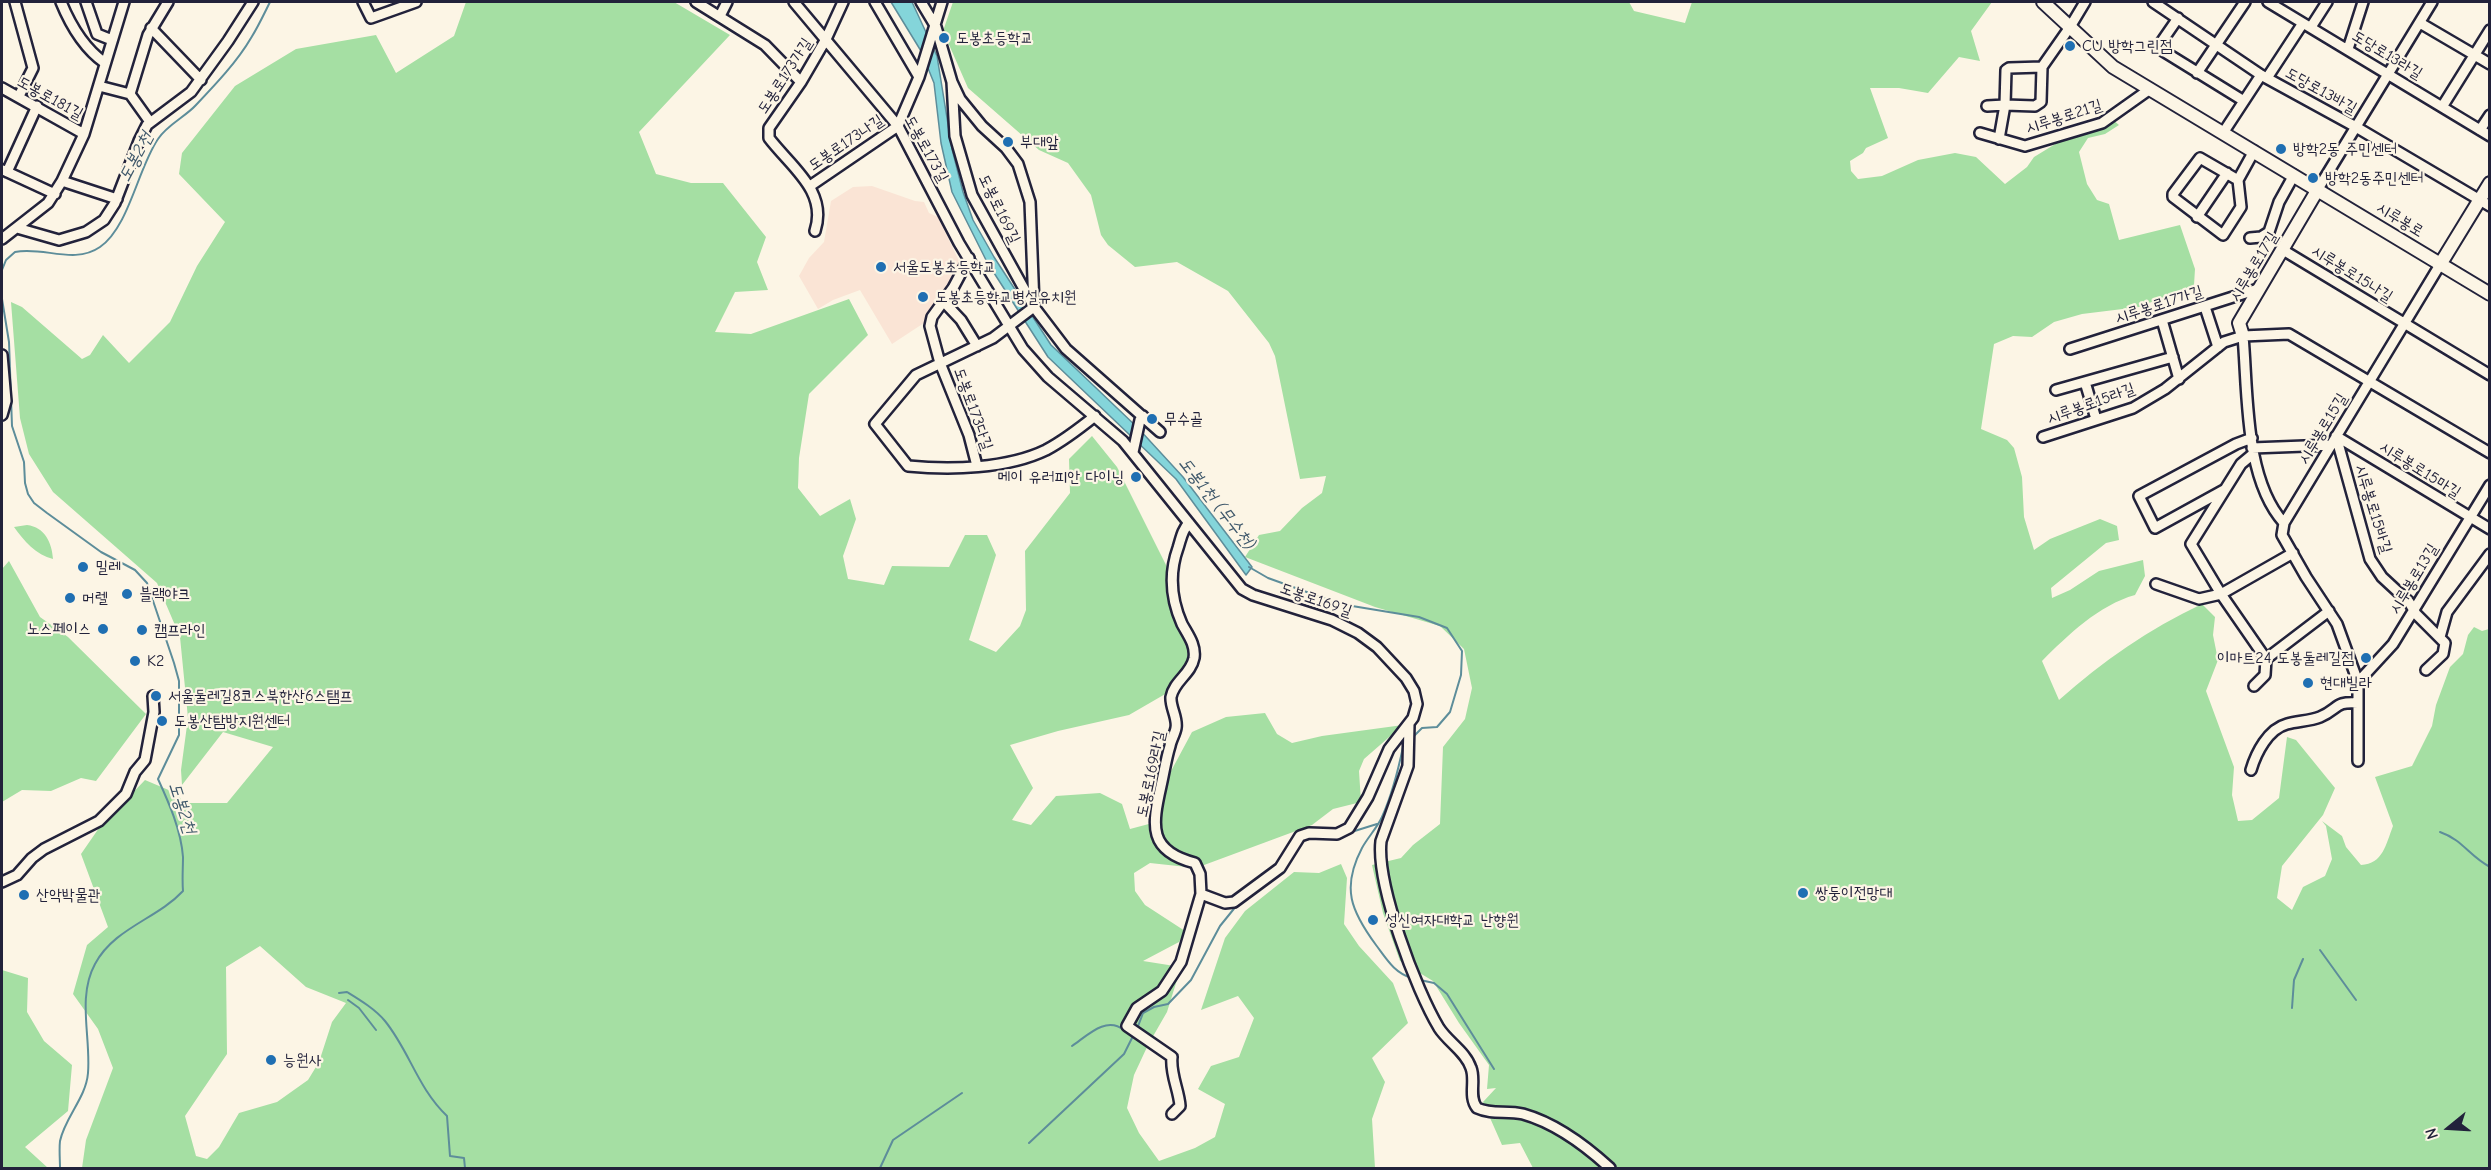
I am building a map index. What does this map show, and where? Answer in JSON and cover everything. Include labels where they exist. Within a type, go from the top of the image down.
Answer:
[{"type":"street","points":[[15,2],[33,68],[19,96]]},
{"type":"street","points":[[61,2],[74,28],[105,63]]},
{"type":"street","points":[[86,2],[97,34],[112,40]]},
{"type":"street","name":"도봉로181길","points":[[2,239],[48,203],[62,181],[84,134],[124,2]]},
{"type":"street","points":[[130,94],[151,28],[168,2]]},
{"type":"street","points":[[17,228],[55,240],[92,230],[101,223],[117,199],[139,141],[150,122],[180,102],[201,80],[253,2]]},
{"type":"street","points":[[363,2],[371,18],[416,2]]},
{"type":"street","points":[[696,2],[765,45],[801,82]]},
{"type":"street","points":[[720,16],[727,2]]},
{"type":"street","name":"도봉로173길","points":[[794,2],[898,126],[969,258],[1023,349],[1048,377],[1134,450]]},
{"type":"street","name":"도봉로173가길","points":[[810,186],[769,138],[769,128],[801,82],[826,39],[843,2]]},
{"type":"street","points":[[875,2],[920,74]]},
{"type":"street","name":"도봉로169길","points":[[921,2],[935,29],[952,82],[971,114],[1014,156],[1018,164],[1030,202],[1033,308]]},
{"type":"street","points":[[898,126],[920,74],[942,2]]},
{"type":"street","name":"시루봉로","points":[[2043,2],[2113,67],[2490,294]]},
{"type":"street","points":[[1987,106],[2035,106],[2041,102],[2042,67],[2085,2]]},
{"type":"street","name":"도당로13바길","points":[[2153,2],[2264,76],[2485,203]]},
{"type":"street","points":[[2197,73],[2245,2]]},
{"type":"street","name":"도당로13라길","points":[[2268,2],[2285,5],[2307,25],[2490,136]]},
{"type":"street","points":[[2223,133],[2244,101],[2327,2]]},
{"type":"street","points":[[2348,49],[2363,2]]},
{"type":"street","points":[[2318,189],[2432,2]]},
{"type":"street","points":[[2178,18],[2160,44],[2161,47],[2167,54],[2244,101]]},
{"type":"street","points":[[2420,23],[2490,64]]},
{"type":"street","points":[[151,28],[201,80]]},
{"type":"street","points":[[2442,107],[2490,30]]},
{"type":"street","points":[[1999,139],[2005,105],[2006,70],[2042,67]]},
{"type":"street","name":"도봉로169길","points":[[952,82],[955,136],[972,195],[1033,308],[1066,349],[1141,418],[1160,432]]},
{"type":"street","points":[[99,86],[130,94],[150,122]]},
{"type":"street","name":"도봉로181길","points":[[2,88],[84,134]]},
{"type":"street","name":"시루봉로21길","points":[[1980,133],[2025,146],[2078,131],[2115,115],[2150,89]]},
{"type":"street","points":[[37,106],[4,170],[55,194]]},
{"type":"street","points":[[2480,130],[2490,115]]},
{"type":"street","name":"도봉로173나길","points":[[810,186],[898,126]]},
{"type":"street","points":[[2238,180],[2200,158],[2173,194],[2175,200],[2223,235],[2241,207],[2238,180],[2254,151]]},
{"type":"street","points":[[2197,217],[2227,174]]},
{"type":"street","points":[[2250,238],[2261,237],[2269,232],[2280,202],[2294,175]]},
{"type":"street","points":[[62,181],[117,199]]},
{"type":"street","points":[[2441,263],[2485,203],[2490,183]]},
{"type":"street","points":[[810,186],[819,208],[815,231]]},
{"type":"street","name":"시루봉로17길","points":[[2284,523],[2269,502],[2252,447],[2239,323],[2318,189]]},
{"type":"street","name":"시루봉로15나길","points":[[2283,250],[2490,375]]},
{"type":"street","name":"도봉로173다길","points":[[969,258],[944,302],[930,321],[940,363],[969,435],[977,466]]},
{"type":"street","name":"시루봉로15길","points":[[2284,523],[2441,263]]},
{"type":"street","name":"시루봉로17가길","points":[[2070,349],[2258,289]]},
{"type":"street","name":"도봉로173다길","points":[[944,302],[961,320],[977,346]]},
{"type":"street","points":[[2205,307],[2218,347]]},
{"type":"street","points":[[940,363],[977,346],[1011,326],[1033,308]]},
{"type":"street","points":[[2162,320],[2179,379]]},
{"type":"street","name":"시루봉로15라길","points":[[2043,437],[2133,408],[2179,379],[2224,342],[2242,336],[2289,334],[2490,453]]},
{"type":"street","points":[[2,355],[6,401],[2,415]]},
{"type":"street","name":"시루봉로15라길","points":[[2056,390],[2173,357]]},
{"type":"street","name":"도봉로173다길","points":[[940,363],[916,375],[875,424],[908,466],[937,469],[1018,460],[1055,445],[1095,416]]},
{"type":"street","points":[[2085,382],[2096,419]]},
{"type":"street","points":[[1134,450],[1141,418]]},
{"type":"street","name":"시루봉로15마길","points":[[2336,436],[2490,530]]},
{"type":"street","name":"시루봉로15바길","points":[[2336,436],[2370,559],[2382,577],[2409,602],[2440,637]]},
{"type":"street","points":[[2226,489],[2155,528],[2139,496],[2236,444],[2252,447],[2331,445]]},
{"type":"street","points":[[2252,447],[2191,544],[2221,594],[2266,660],[2265,675],[2254,686]]},
{"type":"street","name":"도봉로169길","points":[[1134,450],[1189,524],[1244,591],[1347,626],[1377,647],[1402,673],[1414,691],[1416,707],[1409,726],[1389,749],[1371,792],[1347,830],[1337,834],[1314,832],[1300,836],[1280,868],[1234,902],[1222,903],[1201,894]]},
{"type":"street","name":"시루봉로13길","points":[[2358,682],[2393,644],[2468,517],[2490,485]]},
{"type":"street","points":[[2284,523],[2282,535],[2337,624],[2358,682],[2358,761]]},
{"type":"street","name":"도봉로169라길","points":[[1172,1114],[1180,1106],[1172,1071],[1172,1057],[1127,1026],[1134,1012],[1162,991],[1181,962],[1201,894],[1200,874],[1195,863],[1181,860],[1165,850],[1158,841],[1154,826],[1169,748],[1176,727],[1171,699],[1175,687],[1186,675],[1194,658],[1194,646],[1182,623],[1173,596],[1172,576],[1175,555],[1184,529],[1189,524]]},
{"type":"street","points":[[2156,584],[2199,599],[2221,594],[2293,553]]},
{"type":"street","points":[[2426,670],[2445,650],[2445,643],[2440,637],[2447,612],[2490,554]]},
{"type":"street","points":[[2266,660],[2329,611]]},
{"type":"street","points":[[2,882],[17,875],[32,858],[44,849],[99,821],[126,794],[135,772],[145,760],[154,712],[153,696]]},
{"type":"street","points":[[2250,770],[2256,753],[2284,724],[2320,717],[2344,702],[2358,703]]},
{"type":"street","points":[[1409,726],[1408,766],[1381,841],[1380,850],[1386,897],[1426,1002],[1440,1030],[1471,1068],[1473,1100],[1477,1108],[1493,1112],[1521,1113],[1556,1129],[1593,1153],[1610,1168]]},
{"type":"shaded area","name":"서울도봉초등학교","points":[[872,186],[924,202],[929,213],[938,217],[959,261],[957,274],[927,321],[892,344],[860,290],[833,300],[818,309],[799,276],[809,258],[824,242],[831,201],[853,187]]},
{"type":"green space","points":[[466,2],[674,2],[730,35],[639,132],[656,174],[691,183],[723,183],[766,237],[757,262],[768,290],[735,292],[715,332],[751,334],[849,299],[868,335],[809,394],[799,458],[798,488],[820,516],[850,499],[856,519],[843,556],[848,579],[884,585],[892,566],[949,567],[965,535],[987,535],[996,555],[969,640],[996,652],[1020,626],[1026,610],[1025,551],[1070,493],[1069,459],[1092,436],[1117,467],[1168,569],[1194,646],[1188,670],[1167,693],[1129,715],[1058,731],[1010,745],[1033,788],[1012,820],[1031,825],[1056,796],[1100,793],[1122,804],[1130,829],[1160,821],[1170,773],[1192,732],[1226,717],[1265,713],[1277,734],[1292,743],[1322,736],[1403,725],[1364,759],[1359,771],[1361,802],[1333,809],[1312,825],[1196,868],[1150,863],[1134,873],[1135,891],[1145,905],[1185,931],[1179,942],[1143,961],[1181,967],[1167,1012],[1134,1075],[1127,1108],[1139,1133],[1159,1161],[1195,1148],[1215,1137],[1225,1104],[1198,1089],[1211,1066],[1239,1057],[1254,1018],[1238,996],[1201,1010],[1225,938],[1245,911],[1294,872],[1319,873],[1341,864],[1347,878],[1344,924],[1359,946],[1393,983],[1408,1023],[1372,1058],[1385,1082],[1372,1119],[1375,1168],[82,1168],[86,1140],[113,1068],[98,1029],[73,994],[87,945],[108,927],[81,854],[99,828],[145,780],[178,794],[183,803],[227,803],[273,747],[223,732],[182,785],[181,770],[188,718],[180,637],[157,583],[53,492],[29,454],[20,418],[11,302],[22,307],[82,359],[90,355],[103,335],[129,363],[170,322],[197,266],[225,222],[179,174],[182,153],[235,86],[296,49],[376,35],[396,73],[454,36]],"holes":[[[260,946],[306,987],[346,1003],[332,1022],[319,1062],[308,1080],[277,1102],[239,1113],[219,1147],[207,1159],[196,1156],[185,1116],[227,1054],[226,967]]]},
{"type":"green space","points":[[953,2],[1629,2],[1634,11],[1685,23],[1692,2],[1992,2],[1971,31],[1980,61],[1959,57],[1928,93],[1899,88],[1870,88],[1888,138],[1866,148],[1863,153],[1850,161],[1851,171],[1858,179],[1882,176],[1918,160],[1955,153],[1976,157],[2005,184],[2027,167],[2034,157],[2057,143],[2113,120],[2119,125],[2105,134],[2088,138],[2079,152],[2087,184],[2097,200],[2109,204],[2119,240],[2180,225],[2195,269],[2194,285],[2139,307],[2082,314],[2054,322],[2032,337],[2013,336],[1994,344],[1981,429],[2007,440],[2014,448],[2022,477],[2024,517],[2034,550],[2050,539],[2100,519],[2117,526],[2119,540],[2106,543],[2051,588],[2052,598],[2070,590],[2099,571],[2143,560],[2145,576],[2135,595],[2097,613],[2073,631],[2042,661],[2059,700],[2127,647],[2163,624],[2202,604],[2215,617],[2213,635],[2218,660],[2206,691],[2234,767],[2232,795],[2238,821],[2252,820],[2279,798],[2287,737],[2296,740],[2335,788],[2323,815],[2282,866],[2277,898],[2292,910],[2303,887],[2325,876],[2332,859],[2326,826],[2322,821],[2342,836],[2346,847],[2361,865],[2374,861],[2383,852],[2393,826],[2375,777],[2412,766],[2432,726],[2436,705],[2450,667],[2463,654],[2468,635],[2474,627],[2482,631],[2489,629],[2489,1168],[1533,1168],[1520,1143],[1502,1145],[1483,1102],[1496,1088],[1487,1089],[1489,1065],[1433,981],[1400,961],[1383,913],[1372,865],[1401,858],[1413,845],[1440,824],[1443,747],[1465,719],[1472,688],[1464,649],[1440,626],[1375,607],[1245,557],[1259,535],[1280,531],[1302,508],[1322,493],[1326,476],[1300,479],[1275,356],[1269,343],[1228,291],[1177,262],[1135,267],[1108,245],[1101,235],[1091,195],[1068,163],[1039,150],[968,88],[943,31]]},
{"type":"green space","points":[[27,525],[43,532],[51,547],[53,559],[31,547],[14,527]]},
{"type":"green space","points":[[9,561],[40,617],[68,637],[146,714],[96,781],[81,778],[51,791],[22,790],[2,802],[2,569]]},
{"type":"green space","points":[[2,970],[28,978],[27,1012],[44,1041],[72,1065],[68,1111],[25,1147],[48,1168],[2,1168]]},
{"type":"water","points":[[891,2],[912,2],[937,56],[952,149],[963,192],[973,220],[994,257],[1051,345],[1138,428],[1183,477],[1252,567],[1246,575],[1176,479],[1048,357],[987,262],[952,192],[941,143],[934,83],[921,51]]},
{"type":"waterway","name":"도봉2천","points":[[2,270],[6,260],[15,252],[36,251],[80,255],[100,247],[110,238],[126,212],[158,139],[166,129],[196,105],[232,64],[254,34],[270,2]]},
{"type":"waterway","name":"도봉2천","points":[[2,299],[9,342],[12,426],[24,462],[28,494],[34,503],[47,513],[101,552],[135,570],[147,583],[179,681],[179,735],[158,779],[180,837],[183,857],[183,891],[173,901],[113,941],[95,964],[90,977],[86,1003],[88,1073],[83,1091],[63,1132],[60,1144],[60,1168]]},
{"type":"waterway","name":"도봉1천 (무수천)","points":[[1249,567],[1268,578],[1340,604],[1419,617],[1447,628],[1462,651],[1461,675],[1450,712],[1437,727],[1422,728],[1412,738]]},
{"type":"waterway","name":"도봉1천 (무수천)","points":[[1406,744],[1403,747],[1386,809],[1362,848],[1352,875],[1351,887],[1355,910],[1367,933],[1391,964],[1400,973],[1412,978]]},
{"type":"waterway","points":[[1345,834],[1377,824]]},
{"type":"waterway","points":[[2440,832],[2455,839],[2490,867]]},
{"type":"waterway","points":[[1301,841],[1313,837]]},
{"type":"waterway","points":[[1244,900],[1280,873]]},
{"type":"waterway","points":[[1137,1029],[1143,1013],[1154,1007],[1168,1004],[1191,980],[1220,926],[1237,905]]},
{"type":"waterway","points":[[2320,950],[2356,1000]]},
{"type":"waterway","points":[[2292,1008],[2294,980],[2303,959]]},
{"type":"waterway","name":"도봉1천 (무수천)","points":[[1420,980],[1434,983],[1447,994],[1494,1069]]},
{"type":"waterway","points":[[339,993],[347,992],[367,1005],[385,1021],[394,1033],[428,1093],[447,1116],[450,1156],[464,1158],[465,1168]]},
{"type":"waterway","points":[[348,1000],[359,1008],[376,1030]]},
{"type":"waterway","points":[[1072,1046],[1091,1032],[1104,1026],[1117,1026],[1124,1030]]},
{"type":"waterway","points":[[1029,1143],[1124,1054],[1134,1034]]},
{"type":"waterway","points":[[880,1168],[893,1140],[962,1093]]},
{"type":"place","name":"도봉초등학교","points":[[944,38]]},
{"type":"place","name":"CU 방학그린점","points":[[2070,46]]},
{"type":"place","name":"부대앞","points":[[1008,142]]},
{"type":"place","name":"방학2동 주민센터","points":[[2281,149]]},
{"type":"place","name":"방학2동주민센터","points":[[2313,178]]},
{"type":"place","name":"서울도봉초등학교","points":[[881,267]]},
{"type":"place","name":"도봉초등학교병설유치원","points":[[923,297]]},
{"type":"place","name":"무수골","points":[[1152,419]]},
{"type":"place","name":"메이 유러피안 다이닝","points":[[1136,477]]},
{"type":"place","name":"밀레","points":[[83,567]]},
{"type":"place","name":"블랙야크","points":[[127,594]]},
{"type":"place","name":"머렐","points":[[70,598]]},
{"type":"place","name":"노스페이스","points":[[103,629]]},
{"type":"place","name":"캠프라인","points":[[142,630]]},
{"type":"place","name":"이마트24 도봉둘레길점","points":[[2366,658]]},
{"type":"place","name":"K2","points":[[135,661]]},
{"type":"place","name":"현대빌라","points":[[2308,683]]},
{"type":"place","name":"서울둘레길8코스북한산6스탬프","points":[[156,696]]},
{"type":"place","name":"도봉산탐방지원센터","points":[[162,721]]},
{"type":"place","name":"쌍둥이전망대","points":[[1803,893]]},
{"type":"place","name":"산악박물관","points":[[24,895]]},
{"type":"place","name":"성신여자대학교 난향원","points":[[1373,920]]},
{"type":"place","name":"능원사","points":[[271,1060]]}]
